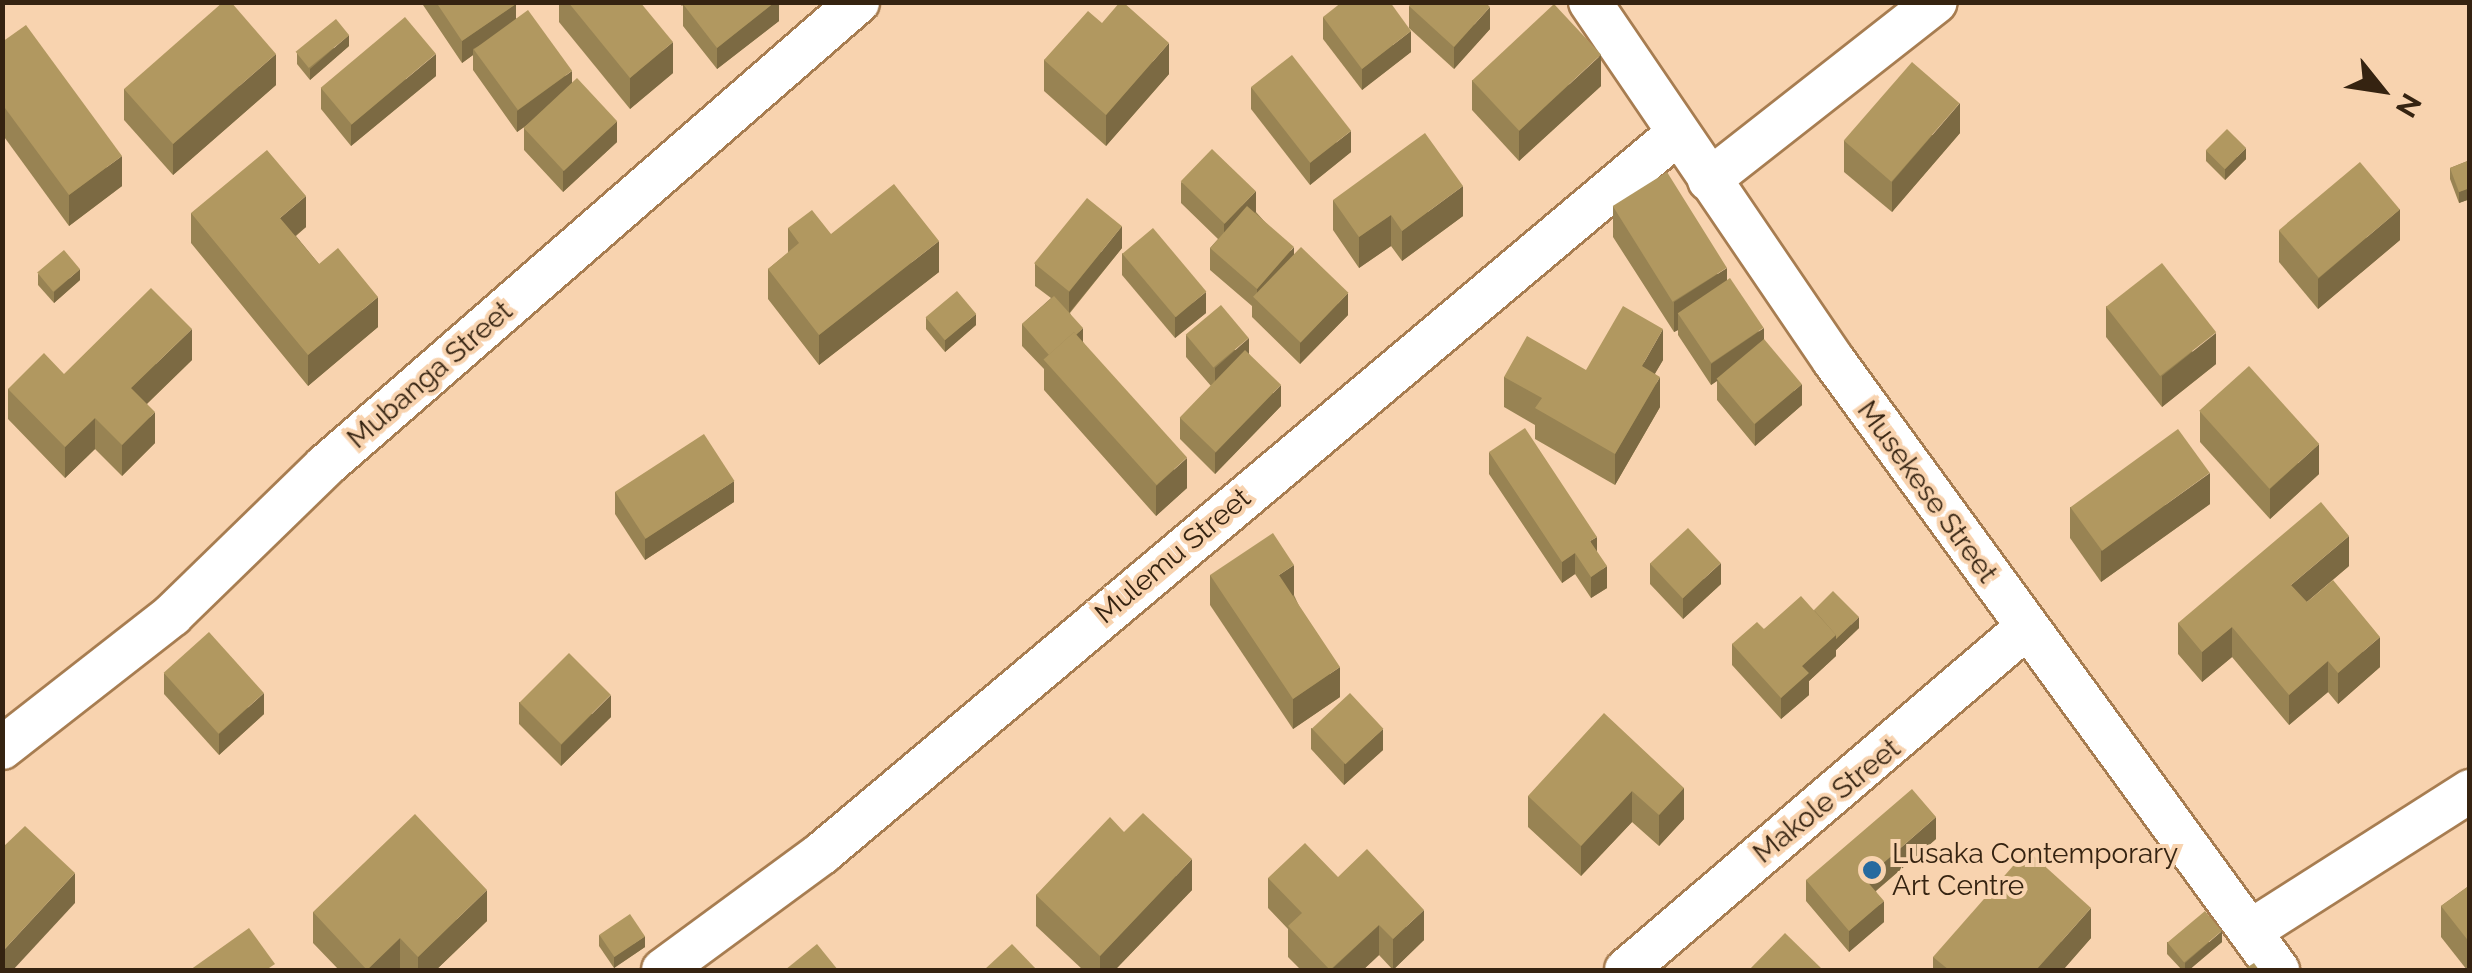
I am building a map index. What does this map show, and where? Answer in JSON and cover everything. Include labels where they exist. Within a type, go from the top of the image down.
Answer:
[{"type":"street","name":"Mubanga Street","points":[[2,748],[172,616],[325,466],[858,2]]},
{"type":"street","name":"Musekese Street","points":[[1590,2],[1677,134],[2026,628],[2075,684],[2278,970]]},
{"type":"street","points":[[1710,180],[1936,2]]},
{"type":"street","name":"Mulemu Street","points":[[663,970],[822,853],[1677,134]]},
{"type":"street","name":"Makole Street","points":[[1626,970],[2026,628]]},
{"type":"street","points":[[2252,930],[2470,791]]},
{"type":"building","points":[[223,2],[231,2],[276,54],[173,144],[124,89]]},
{"type":"building","points":[[436,2],[515,2],[516,4],[462,41]]},
{"type":"building","points":[[568,2],[640,2],[673,42],[630,78]]},
{"type":"building","points":[[685,2],[775,2],[717,48]]},
{"type":"building","points":[[1120,2],[1169,43],[1106,115],[1044,60],[1088,11],[1102,23]]},
{"type":"building","points":[[1342,2],[1390,2],[1411,31],[1362,69],[1323,17]]},
{"type":"building","points":[[1412,2],[1485,2],[1490,7],[1454,47],[1409,6]]},
{"type":"building","points":[[1554,4],[1601,54],[1519,131],[1472,80]]},
{"type":"building","points":[[528,10],[572,71],[518,110],[474,49]]},
{"type":"building","points":[[405,17],[436,54],[352,124],[321,88]]},
{"type":"building","points":[[336,19],[349,35],[309,68],[296,52]]},
{"type":"building","points":[[26,25],[122,156],[69,195],[2,104],[2,42]]},
{"type":"building","points":[[1292,55],[1351,131],[1310,163],[1251,87]]},
{"type":"building","points":[[1912,62],[1960,103],[1891,182],[1844,140]]},
{"type":"building","points":[[577,78],[617,121],[564,171],[524,128]]},
{"type":"building","points":[[2227,129],[2246,148],[2225,169],[2206,150]]},
{"type":"building","points":[[1425,133],[1463,186],[1402,231],[1391,215],[1359,237],[1333,200]]},
{"type":"building","points":[[1212,149],[1256,191],[1225,224],[1181,181]]},
{"type":"building","points":[[267,150],[306,196],[280,218],[319,264],[338,248],[378,297],[308,355],[191,213]]},
{"type":"building","points":[[2470,160],[2470,188],[2459,192],[2450,168]]},
{"type":"building","points":[[2360,162],[2400,209],[2319,278],[2279,230]]},
{"type":"building","points":[[1667,172],[1727,268],[1673,302],[1613,206]]},
{"type":"building","points":[[894,184],[939,241],[819,335],[768,269],[799,243],[788,228],[812,210],[831,234]]},
{"type":"building","points":[[1087,198],[1122,226],[1069,292],[1034,263]]},
{"type":"building","points":[[1247,206],[1294,247],[1257,289],[1210,248]]},
{"type":"building","points":[[1153,228],[1206,292],[1176,317],[1122,254]]},
{"type":"building","points":[[1301,247],[1348,293],[1301,342],[1253,297]]},
{"type":"building","points":[[64,250],[80,269],[53,292],[37,272]]},
{"type":"building","points":[[2162,263],[2216,332],[2160,376],[2106,307]]},
{"type":"building","points":[[1730,278],[1764,328],[1711,363],[1678,313]]},
{"type":"building","points":[[151,288],[192,329],[131,388],[155,412],[122,445],[95,418],[65,447],[8,389],[44,353],[64,374]]},
{"type":"building","points":[[957,291],[976,314],[945,340],[926,317]]},
{"type":"building","points":[[1054,296],[1083,328],[1049,355],[1022,324]]},
{"type":"building","points":[[1221,305],[1249,338],[1213,368],[1186,335]]},
{"type":"building","points":[[1623,306],[1663,329],[1642,366],[1660,377],[1615,454],[1535,408],[1542,398],[1504,377],[1527,336],[1586,370]]},
{"type":"building","points":[[1074,332],[1187,458],[1157,485],[1044,359]]},
{"type":"building","points":[[1764,339],[1802,384],[1754,424],[1717,379]]},
{"type":"building","points":[[1245,350],[1281,385],[1216,452],[1180,418]]},
{"type":"building","points":[[2249,366],[2319,444],[2269,489],[2199,411]]},
{"type":"building","points":[[1525,428],[1597,537],[1590,541],[1607,566],[1591,577],[1575,553],[1562,562],[1489,452]]},
{"type":"building","points":[[2178,429],[2210,473],[2102,551],[2070,507]]},
{"type":"building","points":[[704,434],[734,481],[646,539],[615,492]]},
{"type":"building","points":[[2321,502],[2349,536],[2291,585],[2307,602],[2333,580],[2380,637],[2338,673],[2328,661],[2289,695],[2232,627],[2202,652],[2178,623]]},
{"type":"building","points":[[1688,528],[1721,563],[1683,599],[1650,563]]},
{"type":"building","points":[[1273,533],[1294,565],[1279,575],[1340,667],[1293,699],[1210,575]]},
{"type":"building","points":[[1833,591],[1859,617],[1836,639],[1814,610]]},
{"type":"building","points":[[1801,596],[1836,635],[1802,666],[1809,673],[1781,698],[1732,644],[1757,622],[1764,629]]},
{"type":"building","points":[[209,632],[264,693],[219,734],[164,673]]},
{"type":"building","points":[[569,653],[611,695],[561,744],[520,702]]},
{"type":"building","points":[[1350,693],[1383,729],[1345,764],[1312,728]]},
{"type":"building","points":[[1604,713],[1684,788],[1659,815],[1632,791],[1581,846],[1528,796]]},
{"type":"building","points":[[1912,789],[1936,817],[1865,879],[1884,901],[1849,931],[1806,880]]},
{"type":"building","points":[[1143,813],[1192,859],[1100,956],[1036,895],[1110,817],[1124,832]]},
{"type":"building","points":[[415,814],[487,890],[418,957],[400,938],[367,970],[313,912]]},
{"type":"building","points":[[25,826],[75,873],[2,952],[2,848]]},
{"type":"building","points":[[1305,843],[1338,877],[1367,849],[1424,910],[1393,939],[1379,925],[1330,970],[1288,926],[1302,913],[1268,878]]},
{"type":"building","points":[[2027,850],[2091,908],[2036,970],[1949,970],[1933,957]]},
{"type":"building","points":[[2470,885],[2470,943],[2441,906]]},
{"type":"building","points":[[2205,911],[2222,931],[2184,962],[2167,942]]},
{"type":"building","points":[[630,914],[645,936],[614,957],[599,935]]},
{"type":"building","points":[[249,928],[275,964],[266,970],[190,970]]},
{"type":"building","points":[[1785,933],[1823,970],[1749,970]]},
{"type":"building","points":[[817,944],[838,970],[785,970]]},
{"type":"building","points":[[1012,944],[1037,970],[984,970]]},
{"type":"place","name":"Lusaka Contemporary Art Centre","points":[[1872,870]]}]
